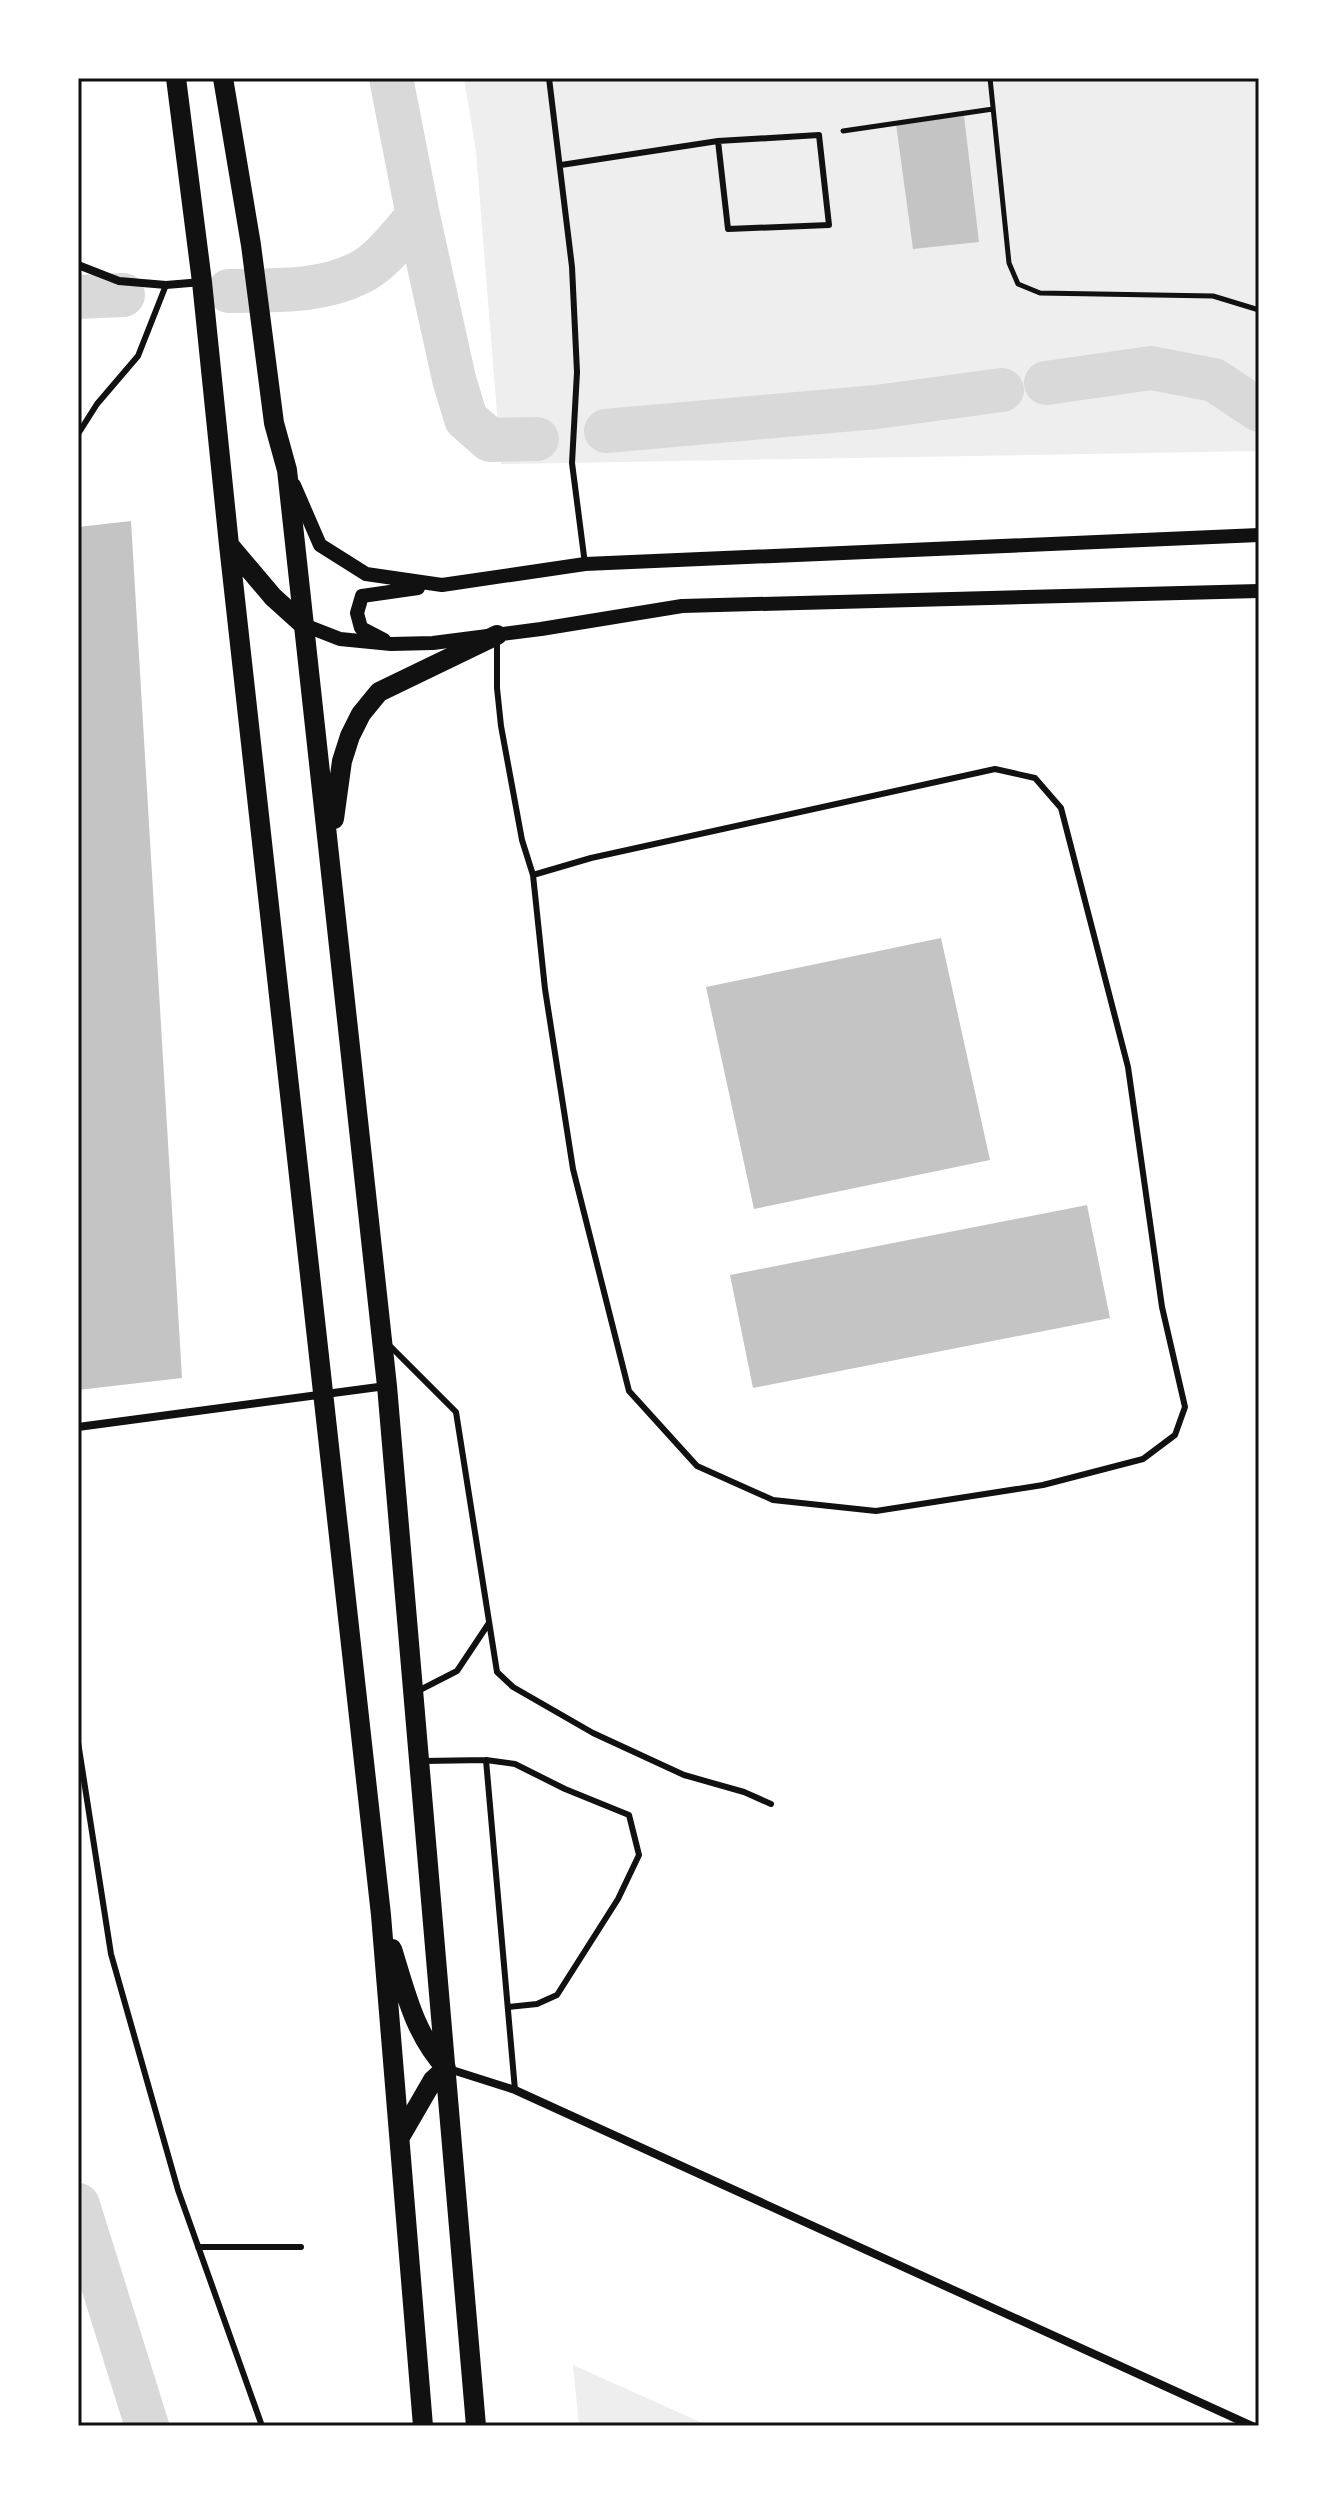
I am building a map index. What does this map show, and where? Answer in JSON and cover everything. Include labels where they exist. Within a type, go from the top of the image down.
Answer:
[{"type":"main road","points":[[176,78],[202,282],[381,1915],[423,2426]]},
{"type":"main road","points":[[223,78],[251,245],[274,423],[287,470],[330,854],[387,1386],[476,2426]]},
{"type":"main road","points":[[229,545],[273,597],[304,625]]},
{"type":"main road","points":[[330,854],[342,761],[361,714],[379,692],[497,635]]},
{"type":"main road","points":[[381,1915],[417,2027],[429,2049],[446,2068]]},
{"type":"main road","points":[[400,2137],[433,2080],[446,2068]]},
{"type":"street","points":[[78,265],[119,281],[166,285],[202,282]]},
{"type":"street","points":[[287,470],[320,545],[366,574],[442,585]]},
{"type":"street","points":[[391,644],[361,628],[357,613],[362,596],[585,564],[1259,535]]},
{"type":"street","points":[[304,625],[340,639],[391,644],[433,643],[682,606],[1259,591]]},
{"type":"street","points":[[78,1427],[387,1386]]},
{"type":"street","points":[[446,2068],[515,2090],[1252,2426]]},
{"type":"lane","points":[[549,78],[572,267],[577,372],[572,463],[585,564]]},
{"type":"lane","points":[[561,165],[718,141],[819,135],[829,225],[728,229],[718,141]]},
{"type":"lane","points":[[78,434],[97,404],[138,356],[166,285]]},
{"type":"lane","points":[[497,635],[501,726],[522,840],[533,875],[545,989],[573,1169],[629,1391],[697,1466],[773,1500],[876,1511],[1043,1485],[1143,1459],[1175,1435],[1185,1407],[1162,1307],[1128,1067],[1061,808],[1035,778],[995,769],[591,858],[533,875]]},
{"type":"lane","points":[[382,1338],[456,1412],[497,1672],[513,1687],[593,1733],[684,1775],[744,1792],[771,1804]]},
{"type":"lane","points":[[414,1693],[457,1671],[489,1623]]},
{"type":"lane","points":[[78,1742],[111,1954],[178,2190],[262,2426]]},
{"type":"lane","points":[[419,1761],[486,1760],[515,1764],[565,1789],[629,1815],[639,1855],[618,1899],[557,1995],[537,2004],[508,2007]]},
{"type":"lane","points":[[486,1760],[515,2090]]},
{"type":"lane","points":[[198,2247],[301,2247]]},
{"type":"path","points":[[990,78],[1009,263],[1018,284],[1040,293],[1213,296],[1259,310]]},
{"type":"path","points":[[819,135],[993,109]]},
{"type":"shaded area","points":[[464,78],[1259,78],[1259,451],[501,464],[476,151]]},
{"type":"shaded area","points":[[573,2365],[709,2426],[579,2426]]},
{"type":"building","points":[[964,116],[979,242],[913,249],[896,124]]},
{"type":"building","points":[[131,521],[182,1378],[78,1390],[78,527]]},
{"type":"building","points":[[941,938],[990,1160],[754,1209],[706,987]]},
{"type":"building","points":[[1087,1205],[1110,1318],[753,1388],[730,1275]]},
{"type":"waterway","points":[[229,291],[296,289],[344,279],[376,262],[418,216],[391,78]]},
{"type":"waterway","points":[[418,216],[454,379],[466,419],[490,440],[537,439]]},
{"type":"waterway","points":[[78,297],[123,295]]},
{"type":"waterway","points":[[1046,383],[1151,368],[1214,380],[1259,410]]},
{"type":"waterway","points":[[606,431],[876,407],[1002,390]]},
{"type":"waterway","points":[[78,2205],[147,2426]]}]
